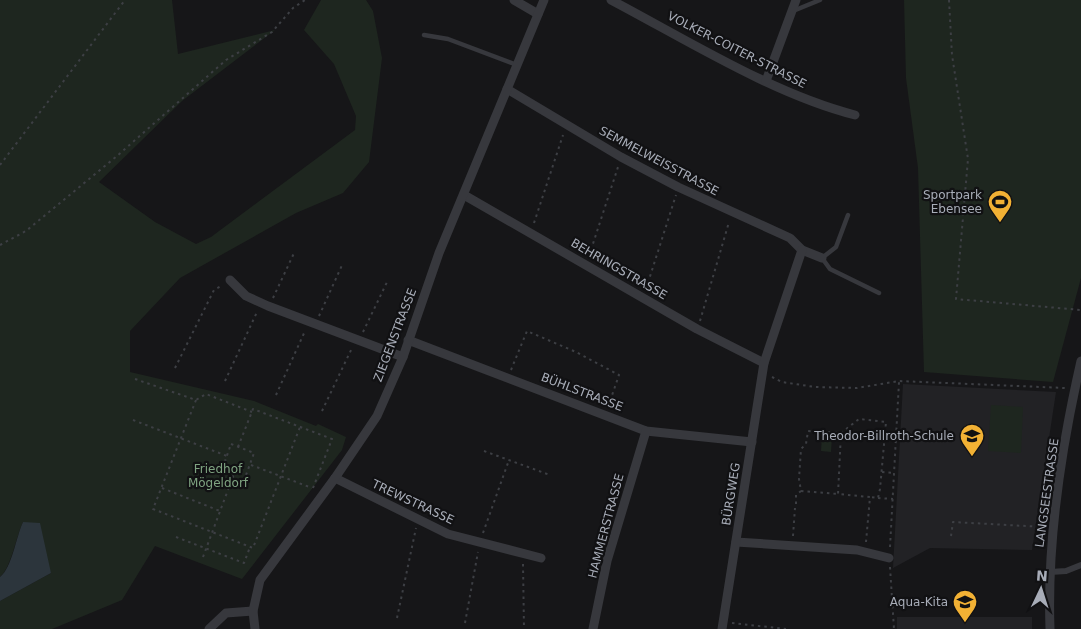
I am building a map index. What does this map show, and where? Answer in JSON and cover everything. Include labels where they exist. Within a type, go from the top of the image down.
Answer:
[{"type":"street","points":[[514,0],[538,14]]},
{"type":"street","name":"ZIEGENSTRASSE","points":[[255,629],[253,611],[260,580],[335,478],[377,416],[403,357],[439,253],[544,0]]},
{"type":"street","name":"VOLKER-COITER-STRASSE","points":[[611,0],[766,81],[828,108],[855,115]]},
{"type":"street","points":[[766,81],[796,0]]},
{"type":"street","name":"SEMMELWEISSTRASSE","points":[[507,89],[621,157],[678,188],[790,238],[802,250],[822,258]]},
{"type":"street","name":"BEHRINGSTRASSE","points":[[464,194],[643,298],[764,363]]},
{"type":"street","points":[[764,363],[802,250]]},
{"type":"street","points":[[230,280],[246,296],[265,305],[403,357]]},
{"type":"street","name":"BÜHLSTRASSE","points":[[408,340],[646,431],[752,442]]},
{"type":"street","name":"LANGSEESTRASSE","points":[[1050,629],[1050,572],[1054,527],[1077,400],[1075,388],[1081,361]]},
{"type":"street","name":"BÜRGWEG","points":[[722,626],[764,363]]},
{"type":"street","name":"HAMMERSTRASSE","points":[[594,629],[607,560],[646,431]]},
{"type":"street","name":"TREWSTRASSE","points":[[335,478],[448,534],[541,558]]},
{"type":"street","points":[[736,542],[863,552],[889,558]]},
{"type":"street","points":[[1050,572],[1066,572],[1081,565]]},
{"type":"street","points":[[209,629],[226,613],[253,611]]},
{"type":"lane","points":[[793,11],[820,0]]},
{"type":"lane","points":[[424,35],[448,39],[517,65]]},
{"type":"lane","points":[[848,215],[836,247],[822,258],[830,269],[879,293]]},
{"type":"path","points":[[0,165],[125,0]]},
{"type":"path","points":[[0,245],[26,231],[117,156],[226,60],[272,32],[293,8],[305,0]]},
{"type":"path","points":[[949,0],[952,55],[968,159],[956,299],[1081,310]]},
{"type":"path","points":[[534,222],[566,125]]},
{"type":"path","points":[[586,265],[621,157]]},
{"type":"path","points":[[643,298],[678,188]]},
{"type":"path","points":[[700,319],[732,213]]},
{"type":"path","points":[[225,380],[296,251]]},
{"type":"path","points":[[276,395],[343,263]]},
{"type":"path","points":[[175,368],[214,290],[230,280]]},
{"type":"path","points":[[322,410],[388,280]]},
{"type":"path","points":[[508,378],[527,331],[576,352],[619,375],[605,414]]},
{"type":"path","points":[[763,375],[782,382],[815,387],[857,388],[899,381],[1075,388]]},
{"type":"path","points":[[135,379],[196,400]]},
{"type":"path","points":[[894,629],[889,558],[899,381]]},
{"type":"path","points":[[252,412],[206,394],[196,400],[153,509],[253,548],[300,427]]},
{"type":"path","points":[[238,447],[253,409],[332,439],[313,488]]},
{"type":"path","points":[[801,491],[802,485],[799,479],[802,449],[806,444],[808,431],[841,433],[859,419],[882,420],[886,422],[878,498]]},
{"type":"path","points":[[134,420],[227,456]]},
{"type":"path","points":[[838,494],[841,433]]},
{"type":"path","points":[[884,437],[896,438]]},
{"type":"path","points":[[231,444],[254,453],[246,475],[223,467],[227,456],[231,444]]},
{"type":"path","points":[[484,451],[550,474]]},
{"type":"path","points":[[465,623],[480,542],[509,460]]},
{"type":"path","points":[[250,464],[313,488],[322,495]]},
{"type":"path","points":[[203,556],[235,471]]},
{"type":"path","points":[[882,472],[895,473]]},
{"type":"path","points":[[161,488],[220,511]]},
{"type":"path","points":[[796,504],[796,494],[801,491],[893,499]]},
{"type":"path","points":[[863,552],[870,496]]},
{"type":"path","points":[[793,546],[795,508]]},
{"type":"path","points":[[397,618],[418,520]]},
{"type":"path","points":[[951,536],[953,522],[1054,527]]},
{"type":"path","points":[[176,537],[244,563],[250,547]]},
{"type":"path","points":[[524,629],[522,571],[525,555]]},
{"type":"path","points":[[722,626],[786,629]]},
{"type":"shaded area","name":"Theodor-Billroth-Schule","points":[[903,384],[1056,392],[1032,550],[930,548],[893,568]]},
{"type":"shaded area","points":[[23,522],[40,523],[51,573],[0,601],[0,577],[11,560]]},
{"type":"shaded area","name":"Aqua-Kita","points":[[897,617],[1032,617],[1032,629],[897,629]]},
{"type":"green space","name":"Friedhof Mögeldorf","points":[[0,0],[172,0],[178,54],[275,30],[182,101],[99,182],[155,222],[196,244],[211,237],[355,130],[356,116],[334,64],[304,30],[321,0],[366,0],[373,11],[382,58],[369,162],[343,193],[296,213],[180,278],[130,331],[130,372],[254,401],[316,426],[318,424],[346,437],[342,450],[242,579],[155,546],[122,600],[52,629],[0,629],[0,601],[51,573],[23,522],[10,560],[0,577]]},
{"type":"green space","name":"Sportpark Ebensee","points":[[904,0],[1081,0],[1081,278],[1053,382],[924,372],[918,168],[906,78]]},
{"type":"green space","points":[[991,405],[1023,407],[1021,453],[988,451]]},
{"type":"green space","points":[[822,434],[832,435],[831,452],[821,451]]},
{"type":"place","name":"Sportpark Ebensee","points":[[1000,223]]},
{"type":"place","name":"Theodor-Billroth-Schule","points":[[972,457]]},
{"type":"place","name":"Aqua-Kita","points":[[965,623]]}]
